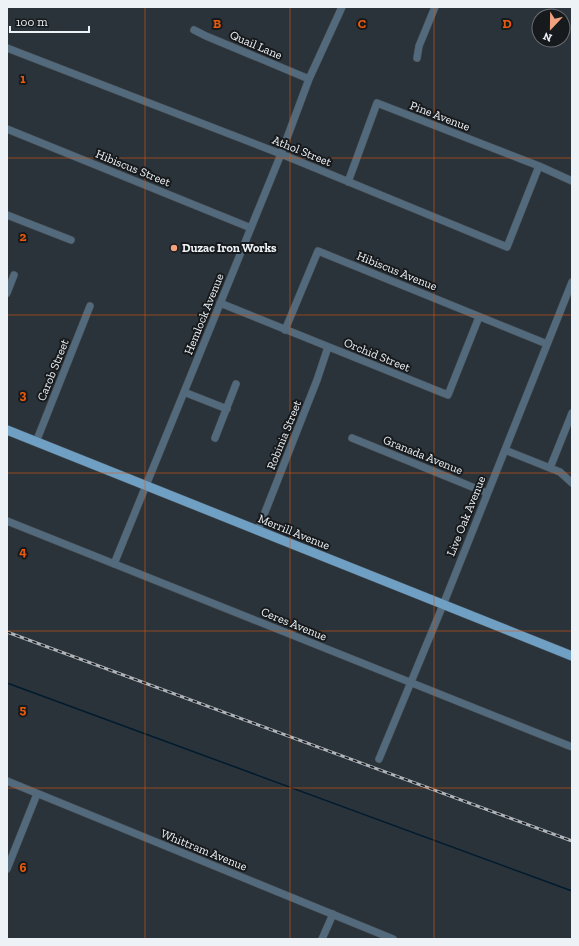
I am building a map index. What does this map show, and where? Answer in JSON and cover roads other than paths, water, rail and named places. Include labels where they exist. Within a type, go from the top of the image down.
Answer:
[{"type":"main road","name":"Merrill Avenue","points":[[7,430],[572,656]]},
{"type":"street","points":[[417,58],[419,46],[435,7]]},
{"type":"street","name":"Hemlock Avenue","points":[[114,564],[281,154],[309,79],[340,8]]},
{"type":"street","name":"Quail Lane","points":[[194,30],[309,79]]},
{"type":"street","name":"Athol Street","points":[[7,48],[281,154],[507,246],[539,166]]},
{"type":"street","name":"Pine Avenue","points":[[348,182],[377,103],[539,166],[572,181]]},
{"type":"street","name":"Hibiscus Street","points":[[7,129],[251,228]]},
{"type":"street","points":[[7,215],[71,240]]},
{"type":"street","name":"Hibiscus Avenue","points":[[285,330],[318,251],[547,344]]},
{"type":"street","points":[[7,293],[14,275]]},
{"type":"street","name":"Live Oak Avenue","points":[[379,759],[572,282]]},
{"type":"street","name":"Orchid Street","points":[[220,303],[448,395],[479,317]]},
{"type":"street","name":"Carob Street","points":[[36,442],[90,306]]},
{"type":"street","name":"Robinia Street","points":[[258,530],[317,380],[328,347]]},
{"type":"street","points":[[215,438],[236,384]]},
{"type":"street","points":[[184,392],[227,409]]},
{"type":"street","points":[[550,468],[572,413]]},
{"type":"street","name":"Granada Avenue","points":[[352,438],[487,493]]},
{"type":"street","points":[[505,450],[560,472],[572,483]]},
{"type":"street","name":"Ceres Avenue","points":[[7,521],[572,747]]},
{"type":"street","name":"Whittram Avenue","points":[[7,781],[393,939]]},
{"type":"street","points":[[7,869],[37,794]]},
{"type":"street","points":[[322,939],[333,914]]},
{"type":"waterway","points":[[7,683],[572,891]]},
{"type":"railway","points":[[7,632],[572,841]]},
{"type":"place","name":"Duzac Iron Works","points":[[174,248]]}]
